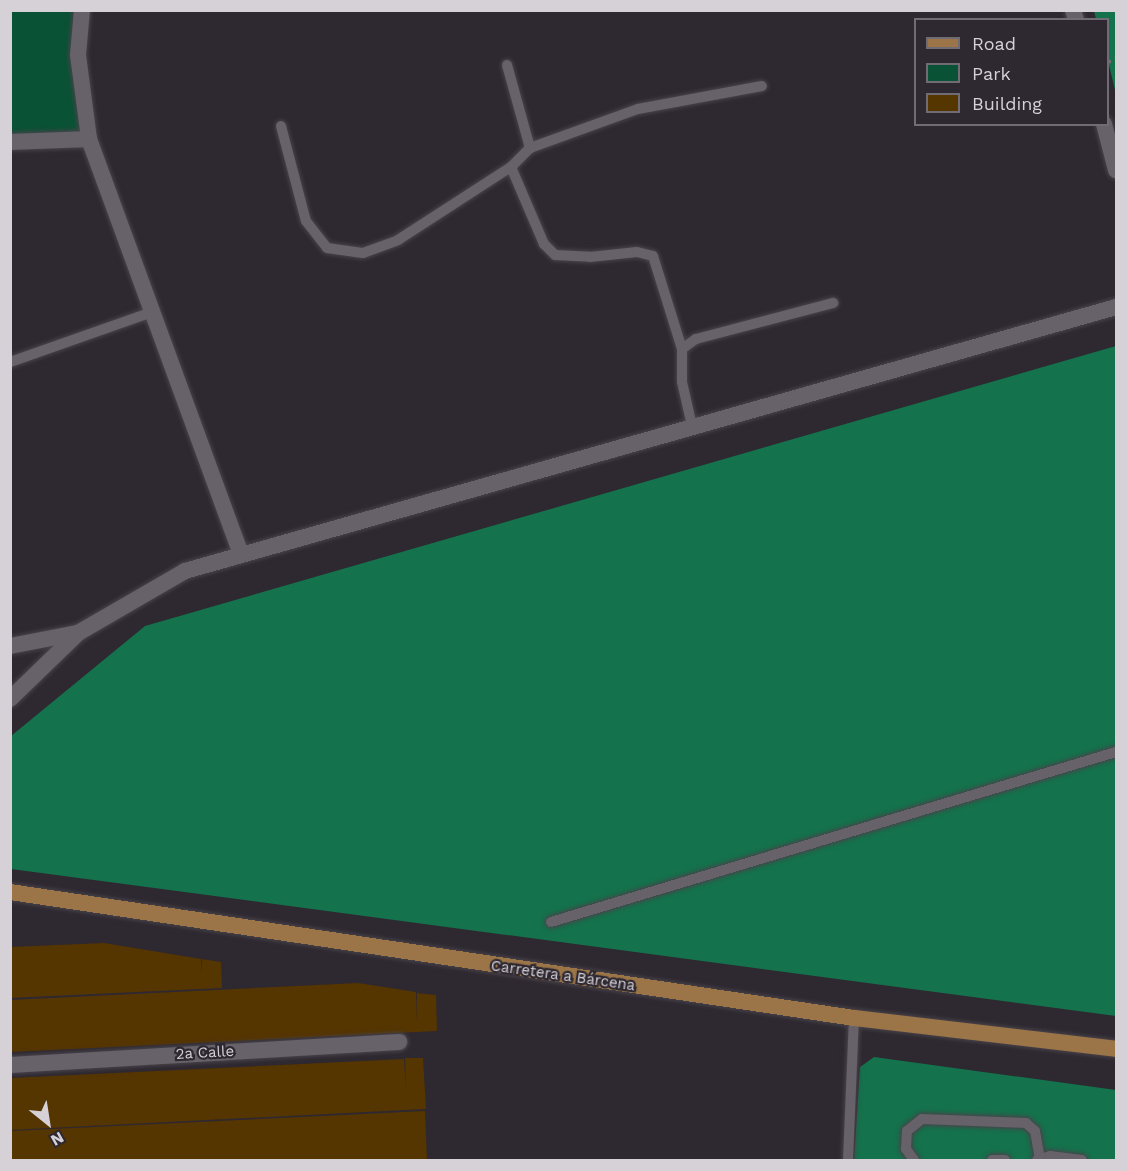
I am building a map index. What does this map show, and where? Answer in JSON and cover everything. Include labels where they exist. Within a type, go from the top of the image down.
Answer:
[{"type":"main road","name":"Carretera a Bárcena","points":[[10,892],[854,1018],[1116,1049]]},
{"type":"street","points":[[82,10],[78,55],[89,139],[241,554]]},
{"type":"street","points":[[1105,126],[1116,170]]},
{"type":"street","points":[[10,142],[89,139]]},
{"type":"street","points":[[10,699],[78,633],[185,571],[1116,307]]},
{"type":"street","points":[[10,646],[78,633]]},
{"type":"street","name":"2a Calle","points":[[10,1065],[399,1042]]},
{"type":"lane","points":[[507,65],[530,148]]},
{"type":"lane","points":[[281,126],[306,221],[327,248],[345,253],[363,253],[398,240],[511,167],[530,148],[638,109],[762,86]]},
{"type":"lane","points":[[511,167],[544,244],[555,255],[590,257],[638,252],[653,256],[682,349],[682,382],[692,426]]},
{"type":"lane","points":[[682,349],[696,339],[833,303]]},
{"type":"lane","points":[[10,362],[152,312]]},
{"type":"lane","points":[[550,922],[1116,752]]},
{"type":"lane","points":[[846,1160],[854,1018]]},
{"type":"lane","points":[[914,1161],[906,1149],[907,1131],[922,1119],[1026,1123],[1035,1131],[1038,1159],[1057,1156],[1082,1161]]},
{"type":"lane","points":[[992,1161],[1005,1161]]},
{"type":"green space","points":[[10,11],[82,11],[82,142],[10,142]]},
{"type":"green space","points":[[1094,11],[1116,11],[1116,94],[1109,65],[1109,18],[1096,18]]},
{"type":"green space","points":[[1116,346],[1116,1016],[11,869],[11,736],[145,626]]},
{"type":"green space","points":[[874,1057],[1116,1090],[1116,1160],[854,1160],[860,1067]]},
{"type":"building","points":[[104,943],[201,959],[201,974],[202,959],[221,962],[222,988],[10,998],[10,947]]},
{"type":"building","points":[[358,983],[416,992],[417,1022],[417,993],[436,995],[437,1031],[11,1052],[10,1000]]},
{"type":"building","points":[[405,1058],[423,1058],[426,1109],[10,1130],[10,1078],[404,1059],[406,1091]]},
{"type":"building","points":[[425,1111],[427,1160],[10,1160],[10,1131]]}]
